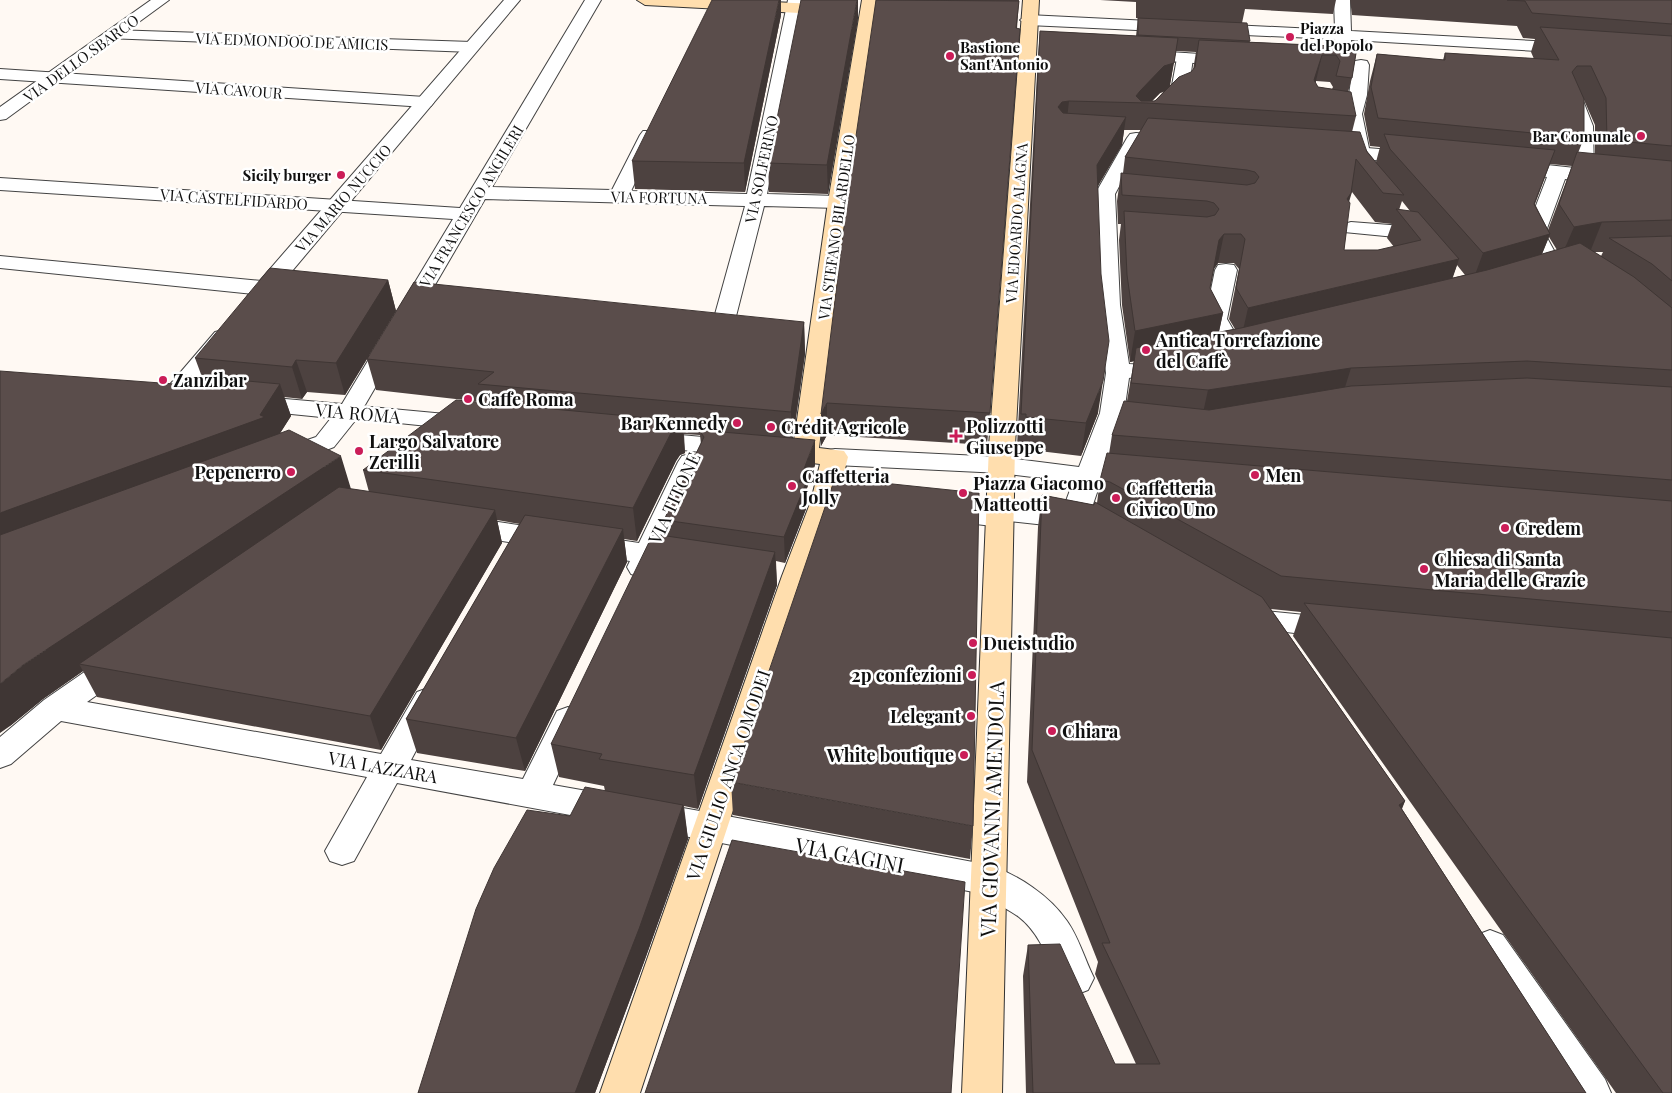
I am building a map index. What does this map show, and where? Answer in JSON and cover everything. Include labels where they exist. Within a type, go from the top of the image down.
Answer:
[{"type":"main road","points":[[645,0],[714,4],[874,6]]},
{"type":"main road","name":"VIA EDOARDO ALAGNA","points":[[1001,519],[1002,456],[1038,49],[1018,19],[1031,0]]},
{"type":"main road","name":"VIA STEFANO BILARDELLO","points":[[835,457],[795,454],[809,344],[838,202],[874,6]]},
{"type":"main road","name":"VIA GIULIO ANCA OMODEI","points":[[620,1093],[711,828],[782,574],[839,502],[835,457]]},
{"type":"main road","name":"VIA GIOVANNI AMENDOLA","points":[[982,1093],[1001,519]]},
{"type":"street","name":"VIA DELLO SBARCO","points":[[0,116],[161,0]]},
{"type":"street","name":"VIA MARIO NUCCIO","points":[[173,396],[512,0]]},
{"type":"street","name":"VIA FRANCESCO ANGILERI","points":[[260,466],[325,442],[349,412],[593,0]]},
{"type":"street","points":[[705,21],[714,4]]},
{"type":"street","name":"VIA SOLFERINO","points":[[720,336],[756,200],[796,4]]},
{"type":"street","points":[[1311,66],[1330,67],[1344,64],[1342,7]]},
{"type":"street","points":[[1018,19],[1585,49]]},
{"type":"street","points":[[1550,29],[1556,47]]},
{"type":"street","name":"VIA EDMONDOO DE AMICIS","points":[[112,35],[472,47]]},
{"type":"street","points":[[1126,55],[1184,62],[1252,62]]},
{"type":"street","points":[[1149,117],[1166,98],[1179,94],[1184,62]]},
{"type":"street","points":[[1361,71],[1344,112],[1364,161]]},
{"type":"street","name":"VIA CAVOUR","points":[[0,74],[425,102]]},
{"type":"street","points":[[1573,98],[1584,126],[1584,174]]},
{"type":"street","points":[[619,196],[658,117]]},
{"type":"street","points":[[919,510],[1001,519],[1089,522],[1091,470],[1108,423],[1118,374],[1110,304],[1117,232],[1116,193],[1130,138],[1195,142]]},
{"type":"street","points":[[1312,150],[1364,161],[1430,160]]},
{"type":"street","points":[[1489,165],[1604,176]]},
{"type":"street","points":[[1531,275],[1572,265],[1548,260],[1535,234],[1558,172]]},
{"type":"street","name":"VIA CASTELFIDARDO","points":[[0,184],[468,214]]},
{"type":"street","name":"VIA FORTUNA","points":[[480,193],[838,202]]},
{"type":"street","points":[[1351,228],[1422,239],[1397,210]]},
{"type":"street","points":[[0,262],[314,294]]},
{"type":"street","points":[[1226,270],[1216,319],[1233,351]]},
{"type":"street","points":[[1118,374],[1156,366]]},
{"type":"street","points":[[144,394],[202,399]]},
{"type":"street","name":"VIA ROMA","points":[[230,401],[494,426]]},
{"type":"street","points":[[433,440],[457,422]]},
{"type":"street","points":[[1108,423],[1136,426]]},
{"type":"street","points":[[620,438],[695,454],[757,450]]},
{"type":"street","name":"VIA TITONE","points":[[630,590],[695,454]]},
{"type":"street","points":[[835,457],[1002,456],[1091,470],[1116,479]]},
{"type":"street","points":[[438,523],[703,562]]},
{"type":"street","points":[[508,561],[523,535]]},
{"type":"street","points":[[1287,654],[1252,614],[1364,630]]},
{"type":"street","points":[[0,755],[55,708],[143,647]]},
{"type":"street","points":[[342,851],[444,673]]},
{"type":"street","points":[[532,794],[579,696]]},
{"type":"street","name":"VIA LAZZARA","points":[[55,708],[711,828]]},
{"type":"street","name":"VIA GAGINI","points":[[711,828],[989,880]]},
{"type":"street","points":[[989,880],[1033,907],[1054,933],[1087,1004]]},
{"type":"street","points":[[1473,922],[1591,1093]]},
{"type":"building","points":[[712,0],[779,0],[744,163],[632,161]]},
{"type":"building","points":[[801,0],[857,0],[827,165],[768,163]]},
{"type":"building","points":[[876,0],[1019,1],[1016,28],[1020,29],[990,413],[827,403],[821,414],[851,170]]},
{"type":"building","points":[[1507,0],[1672,0],[1672,24],[1532,13],[1525,1]]},
{"type":"building","points":[[1138,18],[1247,23],[1250,41],[1138,35]]},
{"type":"building","points":[[1540,27],[1672,36],[1672,146],[1607,140],[1606,98],[1591,66],[1577,66],[1572,72],[1584,99],[1584,138],[1378,118],[1371,87],[1377,54],[1445,60],[1445,53],[1559,60]]},
{"type":"building","points":[[1040,31],[1178,38],[1174,63],[1164,66],[1140,91],[1136,96],[1141,101],[1155,101],[1179,77],[1191,72],[1195,67],[1199,40],[1357,47],[1352,78],[1336,76],[1340,61],[1336,55],[1322,55],[1314,80],[1318,87],[1351,92],[1356,116],[1147,103],[1069,101],[1062,102],[1058,107],[1063,113],[1126,117],[1097,165],[1101,274],[1109,341],[1103,381],[1086,423],[1026,417],[1026,414],[1021,414]]},
{"type":"building","points":[[1148,118],[1360,132],[1367,152],[1404,195],[1383,193],[1356,159],[1351,193],[1347,199],[1350,203],[1344,250],[1378,250],[1421,240],[1396,209],[1418,212],[1459,259],[1248,308],[1236,288],[1245,239],[1241,234],[1224,234],[1219,240],[1210,288],[1223,313],[1135,331],[1127,275],[1124,211],[1207,217],[1215,215],[1219,209],[1214,203],[1207,201],[1122,195],[1121,173],[1247,185],[1255,183],[1259,177],[1255,172],[1247,170],[1125,157]]},
{"type":"building","points":[[1384,134],[1555,150],[1534,204],[1550,234],[1483,253],[1390,149]]},
{"type":"building","points":[[1577,152],[1672,161],[1672,220],[1602,222],[1574,227],[1559,204]]},
{"type":"building","points":[[1672,236],[1672,281],[1652,264],[1609,238]]},
{"type":"building","points":[[1580,243],[1634,277],[1672,308],[1672,370],[1527,361],[1351,368],[1208,390],[1131,383],[1136,348],[1241,328],[1487,270]]},
{"type":"building","points":[[270,268],[388,280],[336,363],[296,360],[292,367],[195,358]]},
{"type":"building","points":[[414,282],[804,322],[791,412],[478,384],[494,372],[367,359]]},
{"type":"building","points":[[0,371],[174,384],[182,375],[280,384],[260,415],[265,417],[0,513]]},
{"type":"building","points":[[1527,378],[1672,387],[1672,480],[1112,435],[1124,401],[1209,410],[1351,386]]},
{"type":"building","points":[[456,400],[682,421],[677,423],[673,429],[633,508],[363,470]]},
{"type":"building","points":[[289,430],[341,456],[23,665],[0,684],[0,535]]},
{"type":"building","points":[[699,430],[815,440],[799,482],[806,483],[784,537],[664,520],[704,437]]},
{"type":"building","points":[[1107,453],[1672,501],[1672,612],[1281,576],[1110,482],[1100,480]]},
{"type":"building","points":[[835,478],[979,493],[973,826],[731,782]]},
{"type":"building","points":[[339,487],[495,510],[370,716],[79,664]]},
{"type":"building","points":[[1042,495],[1094,505],[1095,502],[1262,597],[1405,801],[1399,805],[1586,1093],[1033,1093],[1028,945],[1060,944],[1115,1064],[1160,1064],[1102,943],[1110,943],[1032,750]]},
{"type":"building","points":[[525,515],[623,529],[516,738],[406,719]]},
{"type":"building","points":[[653,534],[775,552],[694,775],[599,759],[602,754],[551,744]]},
{"type":"building","points":[[1304,603],[1672,638],[1672,1093],[1663,1093]]},
{"type":"building","points":[[585,787],[683,805],[639,929],[575,1093],[418,1093],[476,909],[494,868],[527,810],[570,816]]},
{"type":"building","points":[[732,840],[965,882],[951,1093],[645,1093]]},
{"type":"place","name":"Piazza del Popolo","points":[[1290,37]]},
{"type":"place","name":"Bastione Sant'Antonio","points":[[950,56]]},
{"type":"place","name":"Bar Comunale","points":[[1641,136]]},
{"type":"place","name":"Sicily burger","points":[[341,175]]},
{"type":"place","name":"Antica Torrefazione del Caffè","points":[[1146,350]]},
{"type":"place","name":"Zanzibar","points":[[163,380]]},
{"type":"place","name":"Caffe Roma","points":[[468,399]]},
{"type":"place","name":"Bar Kennedy","points":[[737,423]]},
{"type":"place","name":"Crédit Agricole","points":[[771,427]]},
{"type":"place","name":"Polizzotti Giuseppe","points":[[956,436]]},
{"type":"place","name":"Largo Salvatore Zerilli","points":[[359,451]]},
{"type":"place","name":"Pepenerro","points":[[291,472]]},
{"type":"place","name":"Men","points":[[1255,475]]},
{"type":"place","name":"Caffetteria Jolly","points":[[792,486]]},
{"type":"place","name":"Piazza Giacomo Matteotti","points":[[963,493]]},
{"type":"place","name":"Caffetteria Civico Uno","points":[[1116,498]]},
{"type":"place","name":"Credem","points":[[1505,528]]},
{"type":"place","name":"Chiesa di Santa Maria delle Grazie","points":[[1424,569]]},
{"type":"place","name":"Dueistudio","points":[[973,643]]},
{"type":"place","name":"2p confezioni","points":[[972,675]]},
{"type":"place","name":"Lelegant","points":[[971,716]]},
{"type":"place","name":"Chiara","points":[[1052,731]]},
{"type":"place","name":"White boutique","points":[[964,755]]}]
